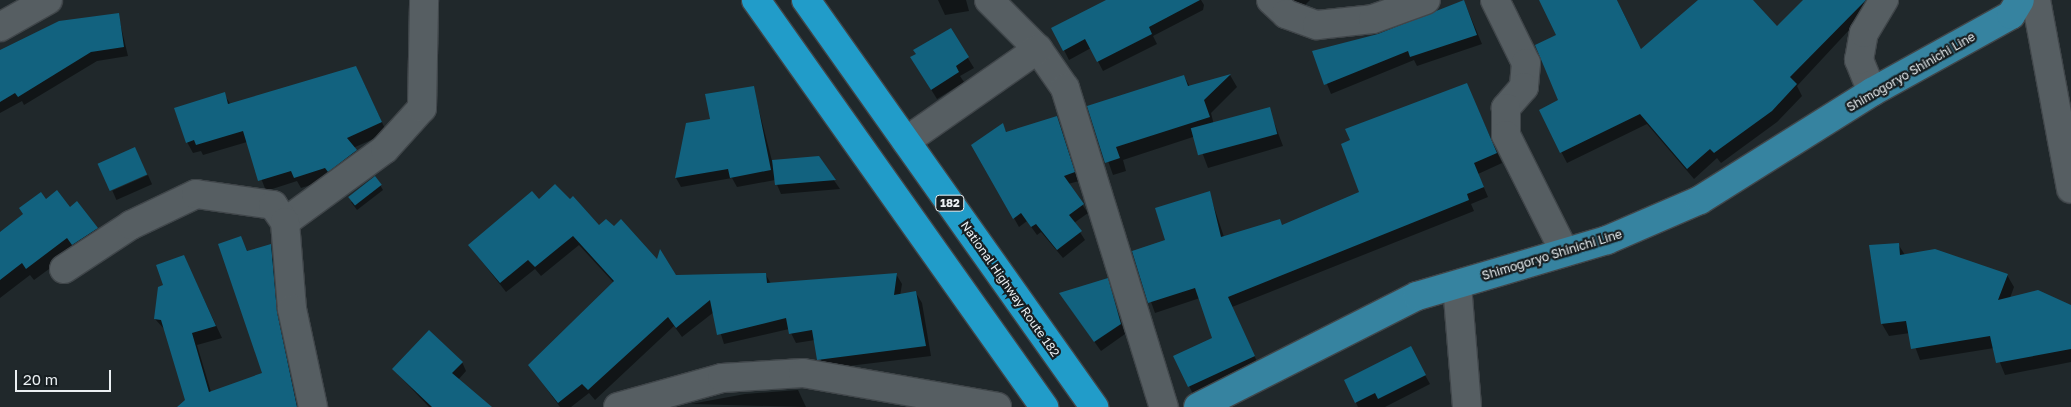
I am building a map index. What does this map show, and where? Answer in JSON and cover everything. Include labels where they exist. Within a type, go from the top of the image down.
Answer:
[{"type":"highway","points":[[756,0],[1044,407]]},
{"type":"highway","name":"National Highway Route 182","points":[[806,0],[1094,407]]},
{"type":"main road","name":"Shimogoryo Shinichi Line","points":[[1198,407],[1417,296],[1564,251],[1607,240],[1700,200],[1872,92],[2010,15],[2020,0]]},
{"type":"street","points":[[0,27],[48,0]]},
{"type":"street","points":[[285,222],[385,149],[422,108],[424,0]]},
{"type":"street","points":[[990,0],[1038,49],[1065,88],[1164,407]]},
{"type":"street","points":[[1271,0],[1286,14],[1317,25],[1373,19],[1426,0]]},
{"type":"street","points":[[1495,0],[1526,63],[1524,87],[1506,108],[1506,135],[1564,251]]},
{"type":"street","points":[[1872,92],[1859,60],[1864,33],[1884,0]]},
{"type":"street","points":[[2036,0],[2071,189]]},
{"type":"street","points":[[906,141],[1038,49]]},
{"type":"street","points":[[64,269],[131,225],[196,194],[273,205],[285,222],[292,309],[313,407]]},
{"type":"street","points":[[1457,284],[1467,407]]},
{"type":"street","points":[[618,407],[722,378],[803,373],[997,407]]},
{"type":"building","points":[[1106,0],[1200,0],[1149,27],[1152,34],[1097,62],[1085,39],[1063,51],[1051,28]]},
{"type":"building","points":[[1464,0],[1477,35],[1410,57],[1408,51],[1324,85],[1312,51],[1378,34]]},
{"type":"building","points":[[1539,0],[1617,0],[1641,49],[1698,0],[1753,0],[1777,26],[1803,0],[1866,0],[1790,77],[1797,84],[1772,111],[1714,153],[1710,149],[1687,169],[1640,114],[1560,153],[1539,110],[1558,100],[1535,45],[1556,35]]},
{"type":"building","points":[[119,13],[124,47],[91,52],[18,97],[15,93],[0,102],[0,50],[59,21]]},
{"type":"building","points":[[951,28],[969,57],[956,66],[959,72],[931,90],[910,57],[916,54],[913,50]]},
{"type":"building","points":[[356,66],[382,122],[347,138],[357,150],[328,172],[325,168],[294,178],[291,171],[258,181],[243,131],[196,145],[194,140],[186,143],[174,108],[225,92],[228,104]]},
{"type":"building","points":[[1231,74],[1204,100],[1210,117],[1116,147],[1120,158],[1105,163],[1087,106],[1184,75],[1188,86]]},
{"type":"building","points":[[1467,83],[1497,153],[1474,163],[1484,187],[1467,194],[1469,200],[1228,297],[1255,356],[1188,387],[1173,356],[1212,338],[1195,288],[1148,303],[1132,251],[1165,240],[1155,208],[1210,191],[1221,237],[1280,219],[1282,225],[1359,192],[1341,144],[1350,140],[1345,129]]},
{"type":"building","points":[[754,86],[771,170],[730,178],[728,169],[675,178],[686,123],[710,119],[705,94]]},
{"type":"building","points":[[1270,107],[1277,134],[1198,155],[1191,128]]},
{"type":"building","points":[[1057,116],[1075,172],[1064,176],[1084,204],[1069,215],[1082,231],[1057,250],[1036,224],[1031,227],[1021,213],[1013,219],[971,145],[1003,123],[1006,132]]},
{"type":"building","points":[[135,147],[147,174],[110,191],[98,164]]},
{"type":"building","points":[[819,156],[836,180],[775,185],[772,160]]},
{"type":"building","points":[[375,176],[382,185],[355,206],[348,197]]},
{"type":"building","points":[[555,184],[570,199],[573,196],[599,225],[606,219],[614,226],[621,219],[657,259],[660,249],[676,275],[766,273],[767,283],[897,273],[894,295],[916,291],[926,346],[817,360],[812,330],[789,334],[786,318],[717,335],[710,300],[676,328],[668,317],[588,390],[582,384],[558,403],[528,365],[614,281],[573,236],[535,267],[528,260],[500,283],[468,245],[532,191],[539,199]]},
{"type":"building","points":[[57,190],[70,207],[77,201],[98,228],[72,245],[67,238],[26,269],[22,263],[0,280],[0,232],[23,214],[19,208],[41,192],[46,199]]},
{"type":"building","points":[[241,236],[247,251],[271,244],[277,312],[297,407],[177,407],[185,400],[161,320],[154,319],[158,287],[163,285],[156,265],[184,255],[216,326],[192,333],[209,392],[262,373],[218,244]]},
{"type":"building","points":[[1899,243],[1900,255],[1935,249],[2008,274],[1998,300],[2038,290],[2071,305],[2071,349],[1996,363],[1990,336],[1911,349],[1906,321],[1881,324],[1869,245]]},
{"type":"building","points":[[1108,278],[1121,324],[1094,342],[1059,293]]},
{"type":"building","points":[[429,330],[463,362],[452,373],[492,407],[432,407],[392,369]]},
{"type":"building","points":[[1411,346],[1426,375],[1378,399],[1375,393],[1355,403],[1344,380]]}]
